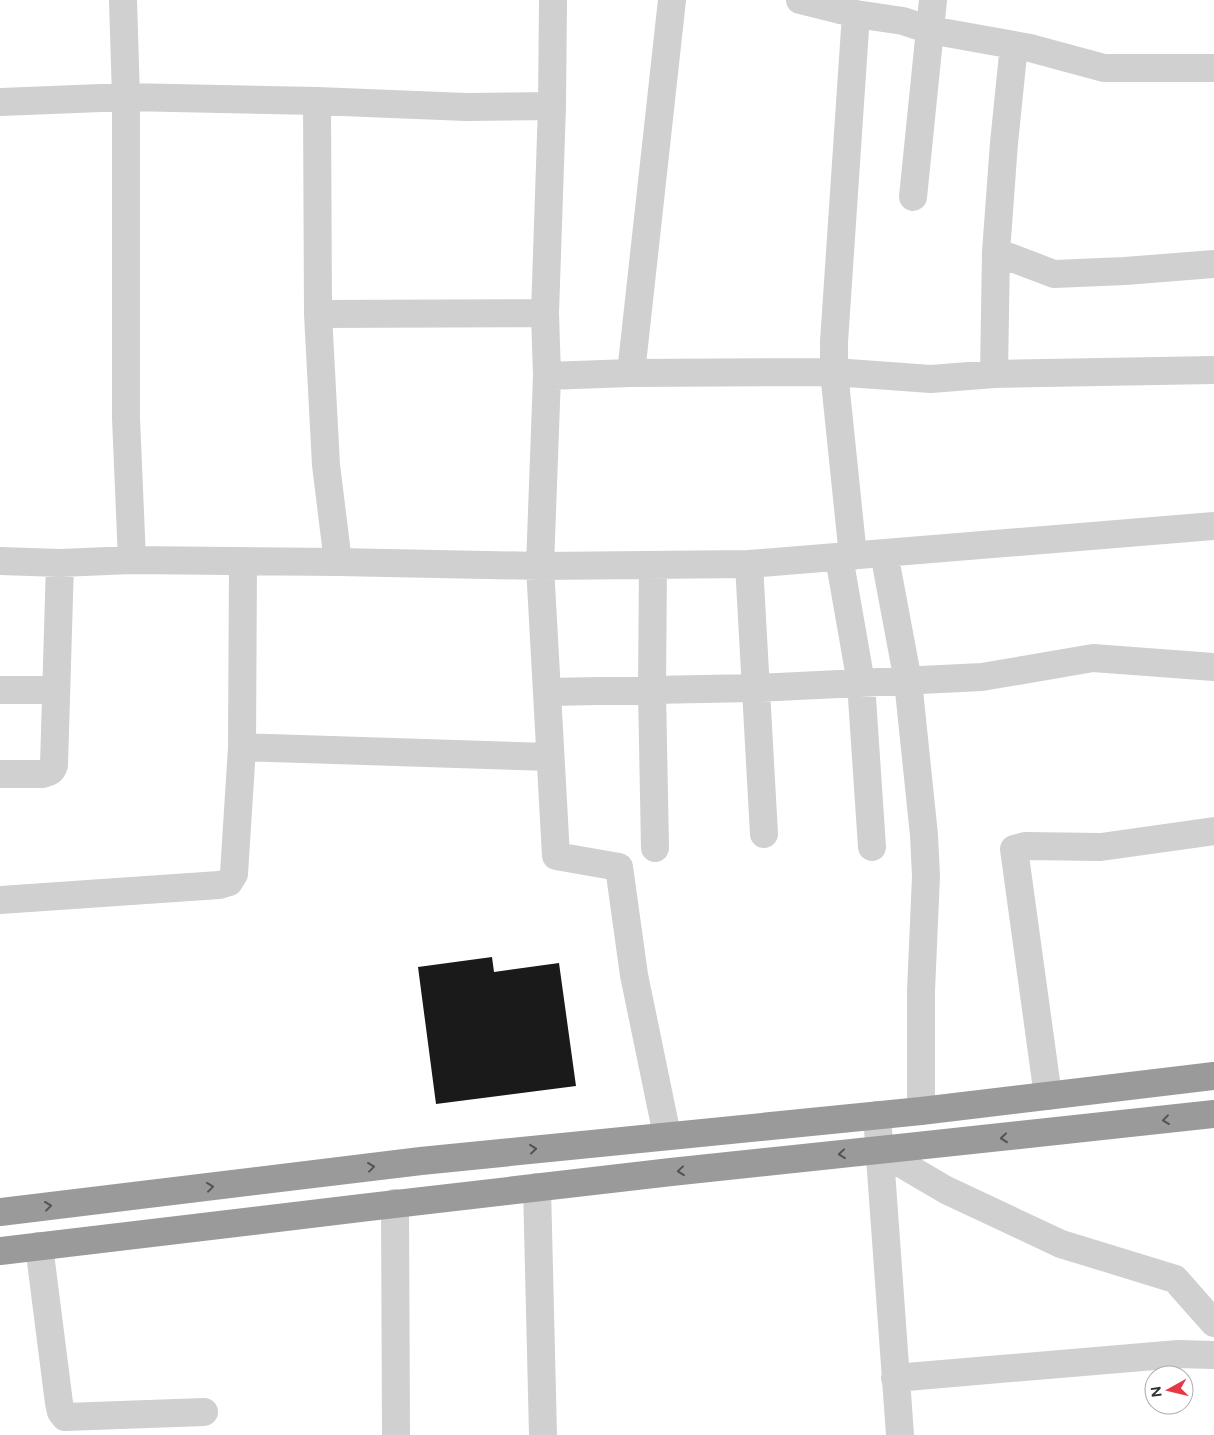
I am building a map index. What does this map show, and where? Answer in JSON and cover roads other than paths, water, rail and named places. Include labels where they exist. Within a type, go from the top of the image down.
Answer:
[{"type":"highway","points":[[0,1212],[421,1161],[877,1115],[1214,1076]]},
{"type":"highway","points":[[0,1251],[395,1203],[878,1150],[1055,1133],[1214,1114]]},
{"type":"highway","points":[[421,1161],[426,1200]]},
{"type":"street","points":[[123,0],[126,97],[126,418],[132,560]]},
{"type":"street","points":[[553,0],[552,106],[545,313],[547,376],[540,566],[556,856],[619,867],[634,975],[667,1135]]},
{"type":"street","points":[[631,373],[672,0]]},
{"type":"street","points":[[800,0],[856,14],[903,21],[930,30],[1014,45],[1104,68],[1214,68]]},
{"type":"street","points":[[913,197],[933,0]]},
{"type":"street","points":[[856,14],[834,342],[834,372],[846,556],[861,683],[872,847]]},
{"type":"street","points":[[994,374],[996,252],[1014,45]]},
{"type":"street","points":[[0,107],[126,97],[317,101],[466,107],[552,106]]},
{"type":"street","points":[[317,101],[318,314],[326,465],[338,562]]},
{"type":"street","points":[[996,252],[1054,274],[1214,264]]},
{"type":"street","points":[[318,314],[545,313]]},
{"type":"street","points":[[547,376],[631,373],[834,372],[931,379],[994,374],[1214,370]]},
{"type":"street","points":[[0,561],[60,563],[132,560],[243,561],[540,566],[749,564],[1214,526]]},
{"type":"street","points":[[884,553],[908,681],[924,836],[926,876],[921,990],[921,1110]]},
{"type":"street","points":[[0,900],[219,886],[229,882],[234,874],[242,747],[243,561]]},
{"type":"street","points":[[0,774],[42,774],[52,770],[60,563]]},
{"type":"street","points":[[749,564],[764,834]]},
{"type":"street","points":[[654,565],[652,691],[655,848]]},
{"type":"street","points":[[547,692],[755,688],[982,677],[1093,658],[1214,667]]},
{"type":"street","points":[[0,690],[56,690]]},
{"type":"street","points":[[242,747],[550,757]]},
{"type":"street","points":[[1048,1096],[1014,849],[1025,846],[1101,847],[1214,831]]},
{"type":"street","points":[[877,1115],[878,1150],[900,1435]]},
{"type":"street","points":[[878,1150],[946,1190],[1061,1244],[1175,1279],[1214,1323]]},
{"type":"street","points":[[537,1187],[543,1435]]},
{"type":"street","points":[[395,1203],[396,1435]]},
{"type":"street","points":[[39,1246],[59,1403],[61,1412],[65,1417],[204,1412]]},
{"type":"street","points":[[895,1378],[1178,1354],[1214,1355]]}]
